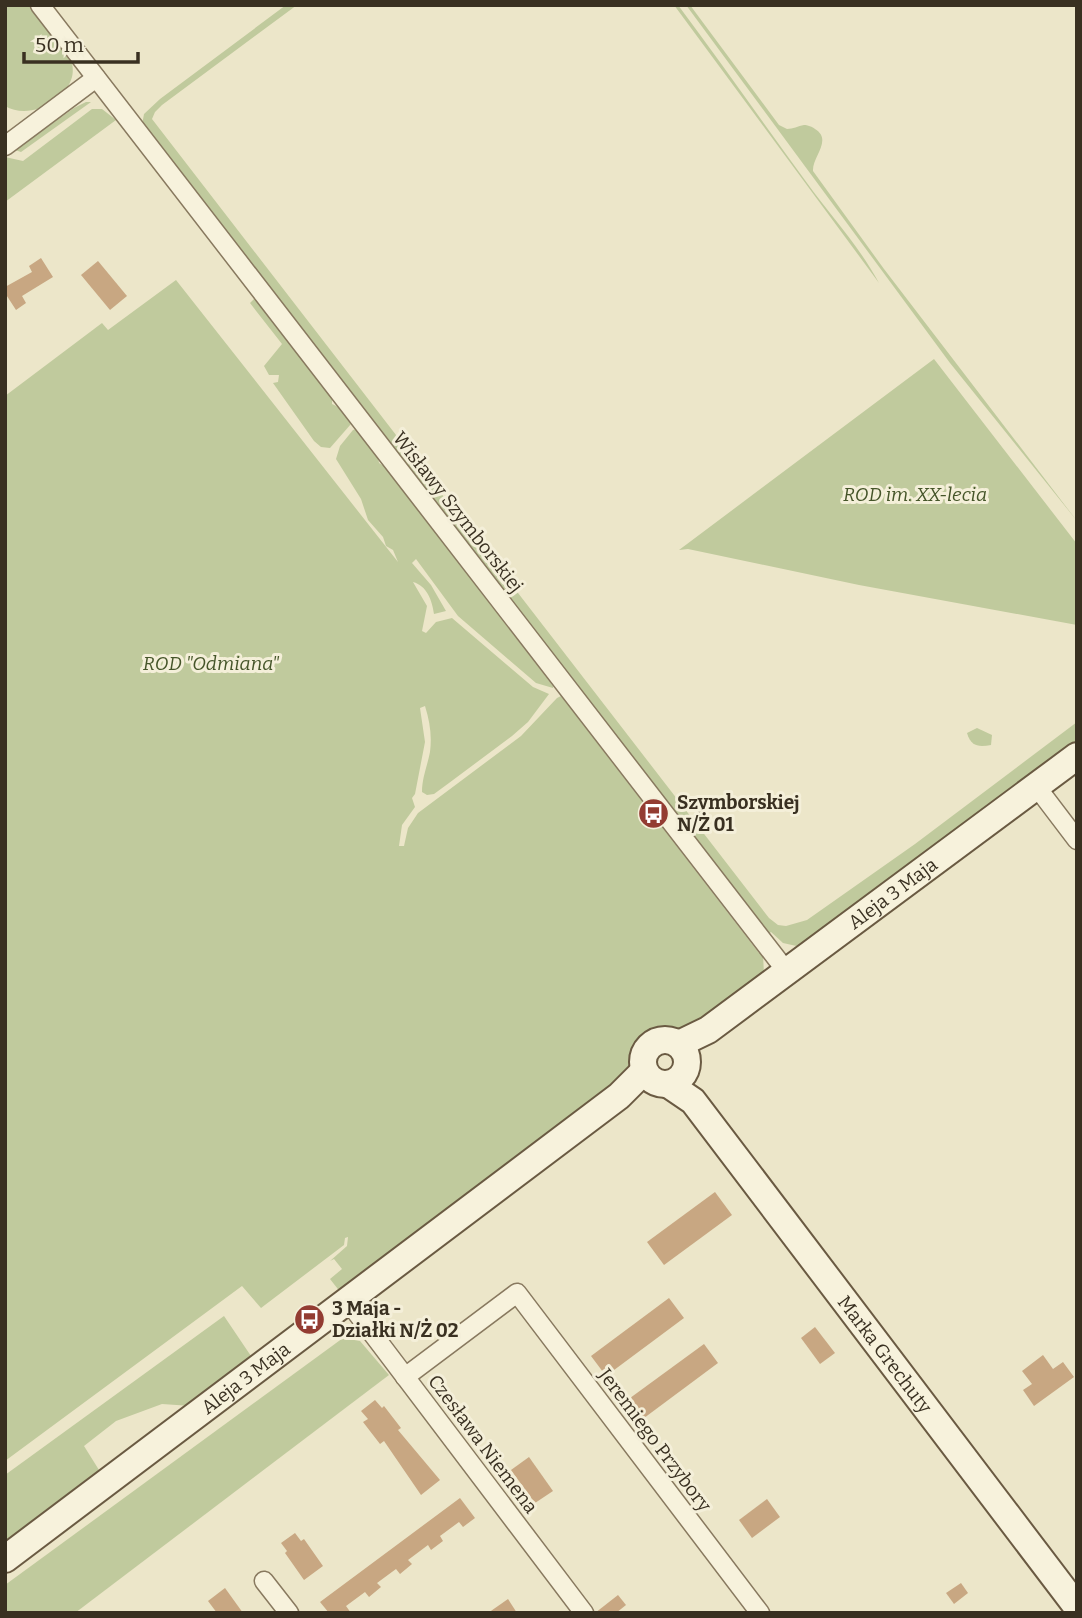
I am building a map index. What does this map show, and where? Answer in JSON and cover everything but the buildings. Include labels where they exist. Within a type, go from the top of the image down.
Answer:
[{"type":"street","name":"Wisławy Szymborskiej","points":[[40,5],[787,972]]},
{"type":"street","points":[[9,136],[96,78]]},
{"type":"street","name":"Aleja 3 Maja","points":[[5,1559],[619,1096],[670,1068],[708,1030],[1077,756]]},
{"type":"street","points":[[1036,786],[1077,840]]},
{"type":"street","name":"Marka Grechuty","points":[[670,1068],[1077,1607]]},
{"type":"street","name":"Jeremiego Przybory","points":[[405,1377],[517,1293],[760,1613]]},
{"type":"street","name":"Czesława Niemena","points":[[347,1300],[584,1613]]},
{"type":"street","points":[[264,1581],[289,1613]]},
{"type":"green space","points":[[5,5],[33,5],[70,55],[73,72],[68,86],[54,101],[34,110],[14,110],[5,106]]},
{"type":"green space","points":[[286,5],[297,5],[162,105],[152,119],[769,918],[778,925],[786,926],[807,920],[915,844],[1077,722],[1077,746],[801,947],[783,943],[771,932],[767,935],[142,125],[144,114],[160,99]]},
{"type":"green space","points":[[674,5],[678,5],[854,244],[879,283]]},
{"type":"green space","points":[[686,5],[690,5],[779,125],[787,129],[807,125],[820,133],[822,143],[813,171],[884,269],[1077,521],[950,363]]},
{"type":"green space","points":[[91,102],[21,152],[15,150],[74,108]]},
{"type":"green space","points":[[92,109],[102,109],[116,120],[5,202],[5,157],[23,161]]},
{"type":"green space","name":"ROD \"Odmiana\"","points":[[176,280],[398,562],[393,550],[386,546],[383,537],[368,520],[361,499],[336,459],[340,446],[356,429],[378,457],[379,463],[553,686],[536,683],[458,616],[416,559],[412,563],[431,585],[446,611],[434,614],[428,594],[413,582],[427,606],[422,631],[426,633],[436,622],[452,618],[533,687],[549,694],[528,722],[512,736],[434,794],[427,795],[422,792],[422,787],[431,735],[425,706],[420,708],[425,742],[412,798],[415,807],[402,825],[399,846],[404,846],[408,828],[418,813],[521,736],[561,696],[759,953],[763,954],[764,975],[690,1035],[341,1293],[330,1279],[342,1269],[334,1259],[330,1261],[347,1246],[348,1237],[345,1238],[344,1245],[261,1308],[242,1286],[5,1461],[5,396],[102,323],[108,330]]},
{"type":"green space","points":[[255,298],[332,397],[332,404],[341,410],[351,424],[330,448],[321,447],[314,441],[273,383],[278,382],[279,375],[269,375],[264,366],[282,344],[250,303]]},
{"type":"green space","name":"ROD im. XX-lecia","points":[[934,359],[1077,544],[1077,625],[859,585],[688,549],[679,550]]},
{"type":"green space","points":[[977,728],[992,735],[991,745],[979,746],[971,741],[967,733]]},
{"type":"green space","points":[[224,1316],[253,1359],[191,1406],[162,1404],[116,1421],[84,1446],[99,1470],[5,1541],[5,1475]]},
{"type":"green space","points":[[343,1338],[360,1341],[389,1375],[75,1613],[5,1613],[5,1585]]},
{"type":"place","name":"Szymborskiej N/Ż 01","points":[[654,813]]},
{"type":"place","name":"3 Maja - Działki N/Ż 02","points":[[309,1319]]}]
